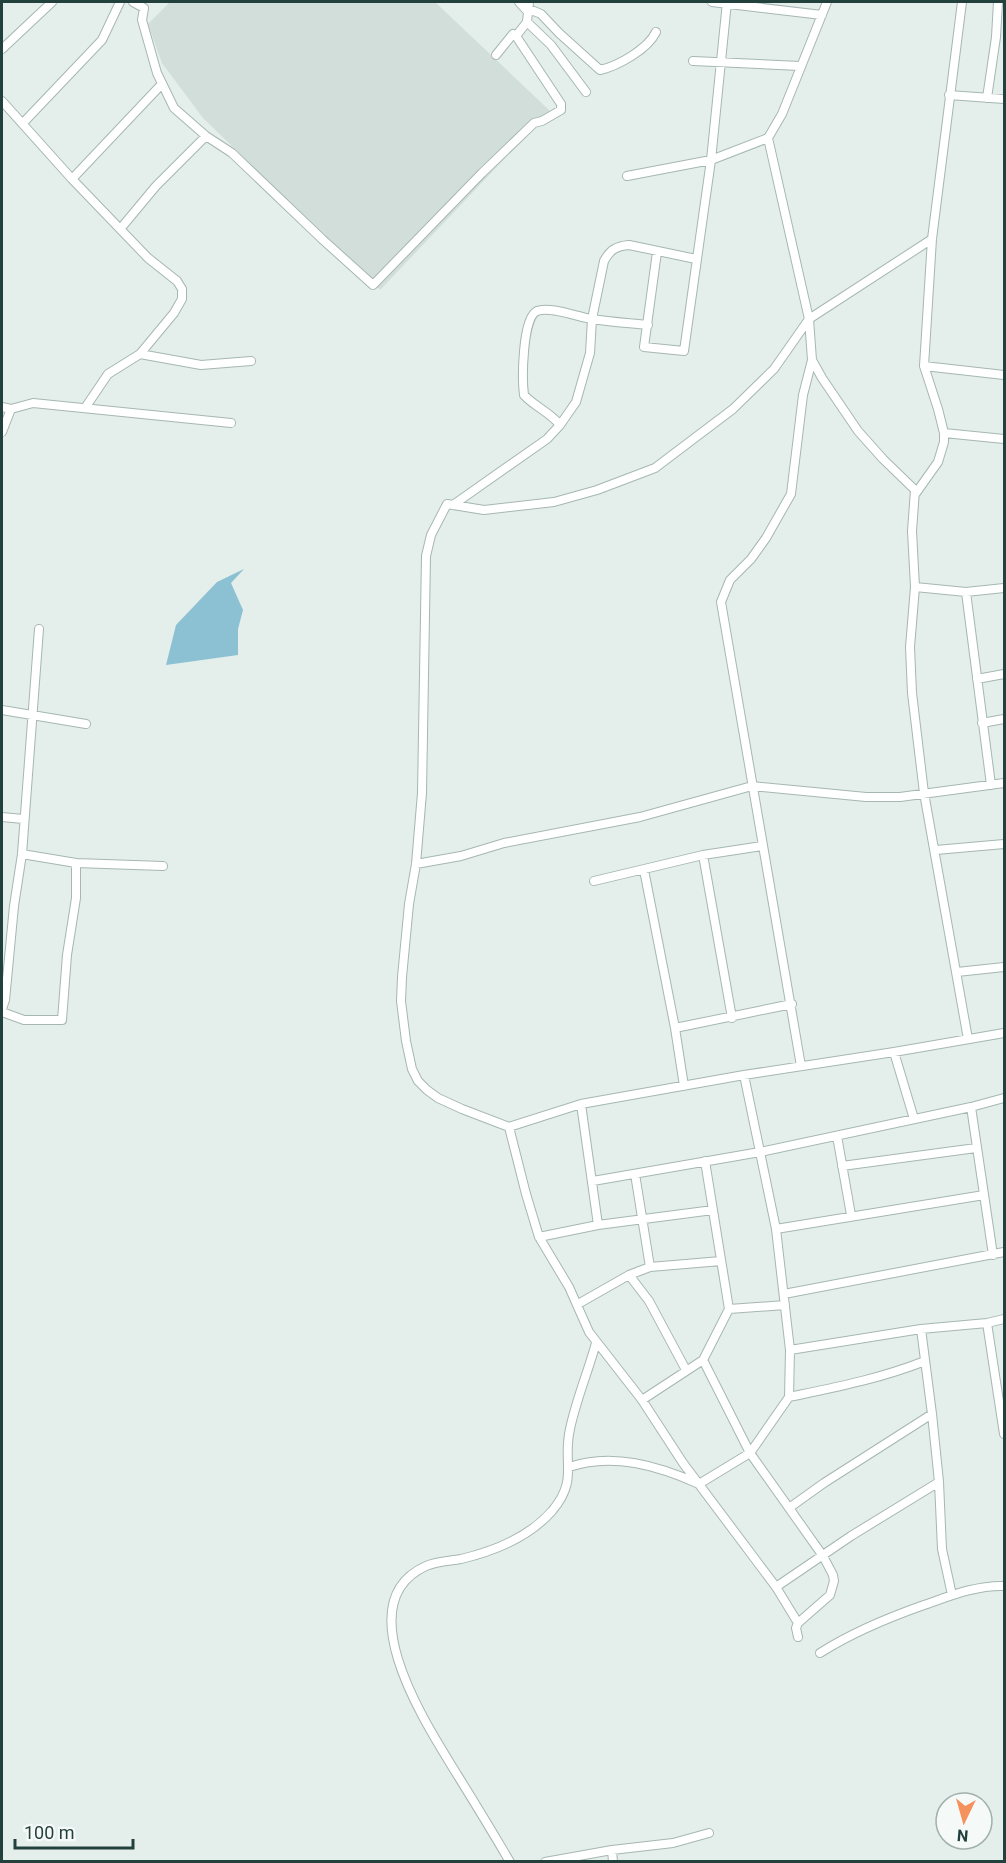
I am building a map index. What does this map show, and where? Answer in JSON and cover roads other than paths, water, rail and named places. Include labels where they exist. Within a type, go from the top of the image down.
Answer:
[{"type":"street","points":[[2,49],[52,2]]},
{"type":"street","points":[[23,123],[102,40],[120,2]]},
{"type":"street","points":[[133,2],[144,8],[142,20],[161,85],[174,108],[206,136],[232,153],[372,285],[375,285],[482,173],[534,123],[561,110],[561,104],[516,36]]},
{"type":"street","points":[[519,2],[528,12]]},
{"type":"street","points":[[516,36],[527,22],[529,2]]},
{"type":"street","points":[[711,2],[822,15]]},
{"type":"street","points":[[627,176],[711,160],[768,138],[782,114],[827,2]]},
{"type":"street","points":[[916,494],[938,462],[942,452],[944,433],[924,366],[932,239],[962,2]]},
{"type":"street","points":[[987,98],[1000,38],[998,2]]},
{"type":"street","points":[[657,252],[644,347],[684,351],[711,160],[727,3]]},
{"type":"street","points":[[528,12],[534,11],[541,14],[600,70],[634,54],[651,41],[656,32]]},
{"type":"street","points":[[527,22],[551,45],[586,92]]},
{"type":"street","points":[[496,55],[513,34],[516,36]]},
{"type":"street","points":[[693,61],[800,66]]},
{"type":"street","points":[[72,179],[161,85]]},
{"type":"street","points":[[949,95],[1005,99]]},
{"type":"street","points":[[2,101],[72,179],[148,258],[177,281],[183,294],[174,313],[140,354],[108,374],[85,408]]},
{"type":"street","points":[[121,228],[156,186],[206,136]]},
{"type":"street","points":[[768,138],[809,319],[812,360],[803,395],[791,494],[751,559],[729,580],[722,602],[801,1066]]},
{"type":"street","points":[[932,239],[809,319],[780,362],[750,393],[733,409],[655,468],[597,490],[554,502],[502,510],[484,510],[447,504],[427,546],[422,793],[401,993],[411,1069],[418,1081],[438,1098],[488,1120],[509,1126],[581,1104],[1005,1033]]},
{"type":"street","points":[[453,505],[542,443],[560,425],[576,402],[590,353],[592,319],[604,261],[608,254],[620,245],[629,245],[696,260]]},
{"type":"street","points":[[560,425],[553,416],[524,395],[523,367],[531,315],[538,310],[549,309],[592,319],[648,325]]},
{"type":"street","points":[[140,354],[201,365],[250,362]]},
{"type":"street","points":[[812,360],[858,431],[913,486],[916,494],[912,531],[915,587],[910,670],[924,793],[968,1039]]},
{"type":"street","points":[[924,366],[1005,375]]},
{"type":"street","points":[[2,407],[10,409],[33,403],[231,423]]},
{"type":"street","points":[[2,432],[10,409]]},
{"type":"street","points":[[944,433],[1005,439]]},
{"type":"street","points":[[915,587],[966,592],[1005,588]]},
{"type":"street","points":[[966,592],[990,785]]},
{"type":"street","points":[[39,629],[22,854],[2,1011],[24,1020],[62,1020],[67,955],[76,898],[76,863]]},
{"type":"street","points":[[977,680],[1005,674]]},
{"type":"street","points":[[2,710],[86,724]]},
{"type":"street","points":[[982,723],[1005,719]]},
{"type":"street","points":[[416,864],[461,856],[515,840],[640,817],[752,786],[866,797],[900,797],[1005,783]]},
{"type":"street","points":[[2,817],[23,819]]},
{"type":"street","points":[[936,850],[1005,843]]},
{"type":"street","points":[[594,881],[704,855],[762,846]]},
{"type":"street","points":[[22,854],[76,863],[163,866]]},
{"type":"street","points":[[704,855],[732,1018]]},
{"type":"street","points":[[644,870],[684,1086]]},
{"type":"street","points":[[957,972],[1005,967]]},
{"type":"street","points":[[675,1028],[792,1004]]},
{"type":"street","points":[[894,1052],[914,1119]]},
{"type":"street","points":[[699,1484],[750,1454],[789,1397],[790,1350],[776,1229],[744,1075]]},
{"type":"street","points":[[593,1181],[760,1152],[1005,1098]]},
{"type":"street","points":[[581,1104],[598,1225]]},
{"type":"street","points":[[971,1107],[993,1255]]},
{"type":"street","points":[[509,1126],[539,1237],[578,1304],[596,1343],[642,1400],[683,1463],[777,1587],[798,1623]]},
{"type":"street","points":[[837,1136],[851,1215]]},
{"type":"street","points":[[842,1166],[976,1148]]},
{"type":"street","points":[[642,1400],[703,1360],[729,1309],[705,1161]]},
{"type":"street","points":[[635,1174],[650,1267]]},
{"type":"street","points":[[776,1229],[984,1195]]},
{"type":"street","points":[[539,1237],[641,1218],[713,1210]]},
{"type":"street","points":[[784,1294],[1005,1252]]},
{"type":"street","points":[[578,1304],[629,1275],[650,1267],[721,1261]]},
{"type":"street","points":[[629,1275],[649,1301],[686,1370]]},
{"type":"street","points":[[729,1309],[785,1305]]},
{"type":"street","points":[[790,1350],[921,1329],[987,1323],[1005,1319]]},
{"type":"street","points":[[987,1323],[1005,1434]]},
{"type":"street","points":[[921,1329],[939,1482],[942,1549],[952,1595]]},
{"type":"street","points":[[510,1862],[425,1722],[409,1690],[396,1656],[392,1621],[396,1595],[401,1585],[418,1571],[436,1563],[490,1551],[520,1538],[552,1510],[566,1488],[569,1467],[569,1433],[577,1399],[596,1343]]},
{"type":"street","points":[[703,1360],[750,1454],[823,1556],[833,1575],[832,1591],[824,1602],[798,1623],[796,1628],[798,1637]]},
{"type":"street","points":[[789,1397],[867,1381],[925,1361]]},
{"type":"street","points":[[789,1508],[932,1414]]},
{"type":"street","points":[[569,1467],[596,1461],[626,1462],[650,1466],[699,1484]]},
{"type":"street","points":[[777,1587],[851,1536],[939,1482]]},
{"type":"street","points":[[820,1653],[849,1635],[879,1621],[952,1595],[986,1587],[1005,1586]]},
{"type":"street","points":[[545,1862],[612,1850],[673,1843],[709,1833]]},
{"type":"street","points":[[612,1850],[613,1862]]},
{"type":"water","points":[[244,569],[231,583],[243,610],[238,629],[238,655],[166,665],[176,625],[217,582]]}]
